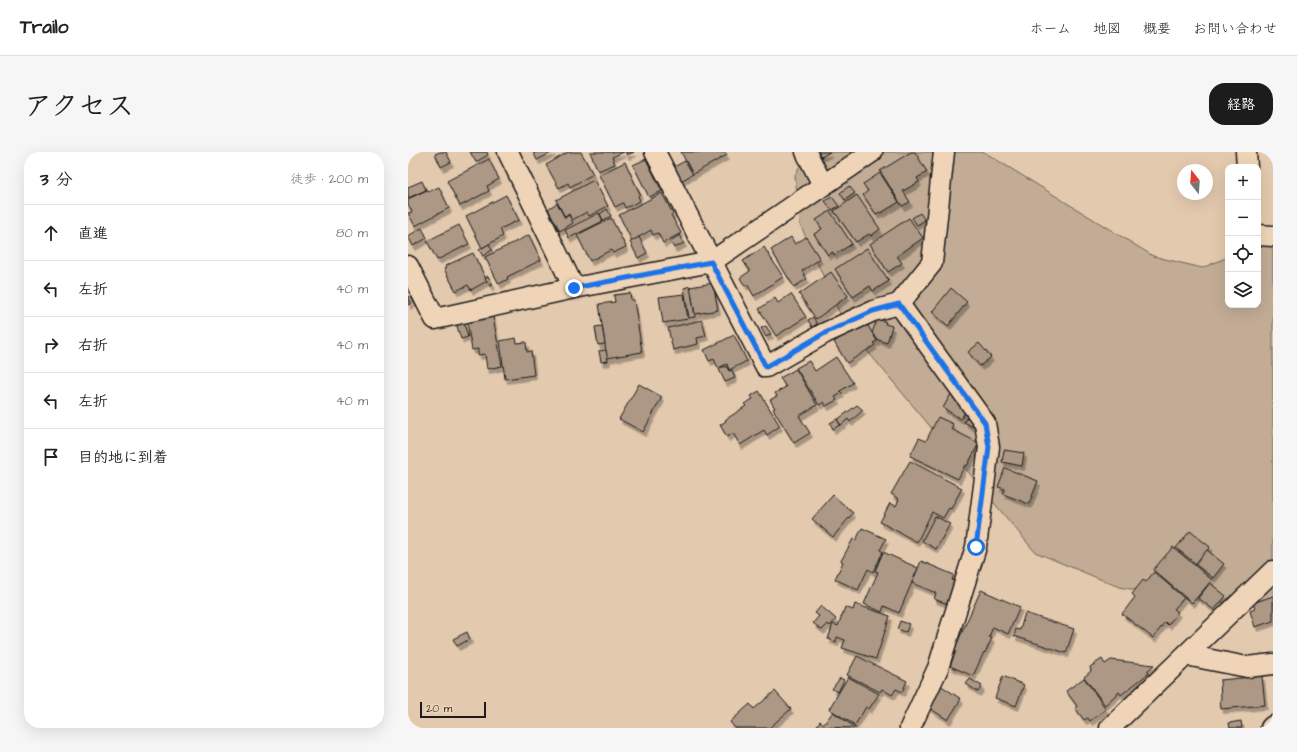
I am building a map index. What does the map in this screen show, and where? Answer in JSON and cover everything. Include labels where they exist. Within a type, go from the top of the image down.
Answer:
[{"type":"street","points":[[508,152],[574,288]]},
{"type":"street","points":[[655,152],[766,367],[825,333],[873,311],[899,304],[932,263],[944,152]]},
{"type":"street","points":[[806,152],[823,185]]},
{"type":"street","points":[[408,266],[435,319],[574,288],[711,262],[872,152]]},
{"type":"street","points":[[1246,152],[1247,164]]},
{"type":"street","points":[[1261,235],[1273,236]]},
{"type":"street","points":[[899,304],[985,423],[989,447],[976,547],[938,668],[910,728]]},
{"type":"street","points":[[1110,728],[1273,571]]},
{"type":"street","points":[[1186,655],[1248,666],[1273,664]]},
{"type":"shaded area","points":[[807,152],[984,152],[1153,256],[1202,268],[1225,258],[1225,308],[1261,308],[1261,242],[1273,236],[1273,605],[1266,606],[1185,599],[1119,587],[1035,552],[844,323],[800,224],[795,175]]},
{"type":"building","points":[[446,152],[451,162],[441,167],[435,154]]},
{"type":"building","points":[[470,152],[487,152],[488,155],[476,162]]},
{"type":"building","points":[[533,152],[553,152],[537,160]]},
{"type":"building","points":[[568,152],[581,152],[593,174],[570,187],[568,183],[559,188],[546,165]]},
{"type":"building","points":[[590,152],[624,152],[612,157],[615,164],[598,171]]},
{"type":"building","points":[[625,152],[634,152],[627,155]]},
{"type":"building","points":[[681,152],[725,152],[727,155],[693,174]]},
{"type":"building","points":[[818,152],[830,152],[821,157]]},
{"type":"building","points":[[911,152],[915,152],[927,172],[917,178],[919,182],[903,191],[910,202],[902,206],[880,171]]},
{"type":"building","points":[[489,159],[499,179],[487,186],[489,191],[460,206],[447,181]]},
{"type":"building","points":[[646,159],[662,191],[649,197],[633,165]]},
{"type":"building","points":[[685,161],[693,174],[681,181],[674,167]]},
{"type":"building","points":[[625,162],[640,194],[638,196],[640,201],[625,208],[623,203],[615,207],[599,175]]},
{"type":"building","points":[[880,173],[899,202],[881,213],[876,214],[863,195],[868,191],[863,184]]},
{"type":"building","points":[[594,180],[608,206],[589,216],[587,212],[572,220],[569,214],[565,217],[556,200]]},
{"type":"building","points":[[422,181],[426,190],[408,198],[408,187]]},
{"type":"building","points":[[849,186],[855,193],[845,200],[840,193]]},
{"type":"building","points":[[439,187],[449,208],[415,226],[408,213],[412,212],[408,204],[408,199],[427,190],[428,192]]},
{"type":"building","points":[[662,193],[673,214],[671,215],[681,233],[663,243],[658,233],[653,235],[651,230],[632,241],[619,215]]},
{"type":"building","points":[[506,195],[519,220],[500,229],[503,236],[482,248],[466,216]]},
{"type":"building","points":[[857,195],[880,229],[871,236],[869,234],[856,242],[834,211]]},
{"type":"building","points":[[832,197],[839,206],[832,210],[825,201]]},
{"type":"building","points":[[557,203],[565,218],[569,215],[573,223],[560,231],[548,209]]},
{"type":"building","points":[[607,209],[611,216],[603,220],[600,214]]},
{"type":"building","points":[[830,211],[852,244],[834,255],[833,252],[828,255],[814,234],[822,229],[816,220]]},
{"type":"building","points":[[599,213],[603,221],[569,238],[565,230]]},
{"type":"building","points":[[920,213],[925,220],[917,225],[912,218]]},
{"type":"building","points":[[611,218],[626,247],[613,253],[611,250],[590,261],[577,235]]},
{"type":"building","points":[[909,218],[923,238],[897,256],[902,263],[888,272],[870,244]]},
{"type":"building","points":[[459,225],[469,244],[437,260],[427,241]]},
{"type":"building","points":[[422,228],[427,238],[413,246],[408,236]]},
{"type":"building","points":[[529,235],[541,260],[507,277],[508,279],[499,284],[485,257]]},
{"type":"building","points":[[680,235],[684,243],[674,248],[670,241]]},
{"type":"building","points":[[639,237],[647,253],[638,258],[630,242]]},
{"type":"building","points":[[791,237],[795,244],[806,237],[820,259],[802,271],[807,279],[794,287],[771,250]]},
{"type":"building","points":[[489,244],[492,250],[483,256],[479,250]]},
{"type":"building","points":[[764,247],[783,277],[754,296],[747,284],[745,286],[740,278],[750,271],[743,261]]},
{"type":"building","points":[[867,248],[889,281],[873,291],[870,286],[853,297],[835,269]]},
{"type":"building","points":[[473,253],[487,281],[471,290],[468,285],[456,291],[444,269],[446,268],[445,266]]},
{"type":"building","points":[[831,272],[848,296],[816,319],[799,294]]},
{"type":"building","points":[[488,276],[493,285],[490,286],[485,278]]},
{"type":"building","points":[[713,283],[718,310],[695,314],[690,287]]},
{"type":"building","points":[[690,286],[695,317],[689,318],[684,288]]},
{"type":"building","points":[[951,288],[967,302],[948,326],[932,312]]},
{"type":"building","points":[[630,293],[631,300],[634,300],[642,352],[607,358],[599,304],[615,302],[614,295]]},
{"type":"building","points":[[684,294],[688,319],[663,323],[659,297]]},
{"type":"building","points":[[791,294],[806,317],[776,336],[759,309],[775,298],[778,303]]},
{"type":"building","points":[[408,296],[412,303],[408,305]]},
{"type":"building","points":[[492,312],[502,366],[487,369],[485,354],[478,355],[478,349],[472,350],[467,322],[471,322],[470,316]]},
{"type":"building","points":[[813,317],[817,324],[812,327],[808,320]]},
{"type":"building","points":[[877,319],[892,326],[887,343],[876,339],[872,333]]},
{"type":"building","points":[[463,320],[468,337],[461,339],[456,323]]},
{"type":"building","points":[[702,320],[706,336],[697,338],[698,344],[673,350],[668,328]]},
{"type":"building","points":[[865,321],[877,341],[873,343],[875,345],[847,363],[834,342]]},
{"type":"building","points":[[602,326],[605,344],[598,345],[595,327]]},
{"type":"building","points":[[766,326],[771,334],[766,337],[761,328]]},
{"type":"building","points":[[734,335],[747,361],[729,370],[727,364],[718,368],[714,359],[709,361],[704,350]]},
{"type":"building","points":[[516,338],[517,343],[526,342],[527,352],[531,351],[534,375],[505,379],[500,341]]},
{"type":"building","points":[[979,343],[991,357],[980,366],[968,352]]},
{"type":"building","points":[[606,350],[608,361],[601,362],[599,351]]},
{"type":"building","points":[[836,357],[853,383],[840,391],[842,393],[835,397],[837,400],[826,406],[824,402],[819,405],[796,368],[809,361],[815,371]]},
{"type":"building","points":[[726,366],[729,371],[732,370],[735,378],[725,382],[719,369]]},
{"type":"building","points":[[796,369],[817,405],[799,416],[810,433],[794,443],[773,409],[775,408],[770,400],[777,396],[775,393],[786,387],[780,378]]},
{"type":"building","points":[[639,384],[662,397],[643,432],[619,419]]},
{"type":"building","points":[[759,391],[780,426],[767,435],[764,430],[740,445],[733,433],[727,437],[720,425],[746,406],[744,404],[753,399],[751,396]]},
{"type":"building","points":[[952,392],[970,403],[961,419],[943,408]]},
{"type":"building","points":[[857,405],[863,410],[850,422],[848,419],[841,425],[837,420]]},
{"type":"building","points":[[968,415],[978,430],[964,422]]},
{"type":"building","points":[[938,417],[953,424],[951,429],[979,443],[967,466],[965,465],[958,479],[910,456],[919,438],[926,441]]},
{"type":"building","points":[[837,419],[840,425],[833,429],[830,423]]},
{"type":"building","points":[[1004,450],[1024,453],[1022,466],[1002,462]]},
{"type":"building","points":[[910,461],[962,488],[951,509],[949,508],[943,518],[932,512],[917,542],[880,522],[890,503],[896,506],[899,499],[891,494]]},
{"type":"building","points":[[1005,468],[1038,481],[1029,504],[1003,494],[1005,489],[998,487]]},
{"type":"building","points":[[833,495],[853,513],[833,537],[812,519]]},
{"type":"building","points":[[935,516],[950,524],[936,549],[922,541]]},
{"type":"building","points":[[862,528],[886,539],[880,550],[883,552],[873,572],[868,569],[858,590],[835,579],[843,562],[841,561],[853,539],[856,540]]},
{"type":"building","points":[[1190,531],[1210,547],[1196,564],[1176,548]]},
{"type":"building","points":[[1173,547],[1212,580],[1192,603],[1153,570]]},
{"type":"building","points":[[1207,550],[1224,564],[1213,578],[1195,564]]},
{"type":"building","points":[[883,552],[918,568],[899,613],[884,606],[882,612],[864,604],[878,572],[875,571]]},
{"type":"building","points":[[921,561],[954,575],[952,580],[959,583],[950,605],[934,599],[936,593],[912,583]]},
{"type":"building","points":[[1154,572],[1184,598],[1174,609],[1178,612],[1168,625],[1165,622],[1153,638],[1122,614],[1135,597],[1132,594],[1143,580],[1146,582]]},
{"type":"building","points":[[1210,583],[1226,596],[1214,610],[1198,598]]},
{"type":"building","points":[[981,590],[1020,607],[1008,634],[993,627],[989,637],[992,638],[973,676],[950,666],[956,651],[954,650]]},
{"type":"building","points":[[1273,596],[1273,621],[1255,627],[1250,611],[1255,609],[1253,603]]},
{"type":"building","points":[[855,604],[890,616],[876,659],[842,648],[845,640],[837,637],[836,642],[828,639],[833,624],[838,626],[845,607],[853,610]]},
{"type":"building","points":[[821,606],[836,619],[830,626],[828,624],[822,630],[813,623],[819,616],[815,613]]},
{"type":"building","points":[[1025,613],[1074,629],[1066,653],[1014,636],[1016,629],[1020,630]]},
{"type":"building","points":[[900,621],[909,624],[906,632],[897,629]]},
{"type":"building","points":[[467,632],[470,639],[457,646],[453,639]]},
{"type":"building","points":[[857,656],[907,681],[902,692],[896,689],[892,695],[882,689],[880,692],[847,675]]},
{"type":"building","points":[[1102,659],[1105,664],[1111,660],[1154,665],[1147,671],[1149,673],[1121,695],[1119,692],[1105,705],[1084,677],[1091,671],[1090,667]]},
{"type":"building","points":[[1003,676],[1024,685],[1016,706],[995,698]]},
{"type":"building","points":[[1262,676],[1265,705],[1221,709],[1220,680]]},
{"type":"building","points":[[848,677],[879,694],[869,709],[866,707],[855,725],[829,709]]},
{"type":"building","points":[[840,678],[844,680],[838,692],[832,689]]},
{"type":"building","points":[[1084,678],[1106,709],[1090,721],[1088,718],[1084,720],[1075,708],[1077,706],[1066,691]]},
{"type":"building","points":[[970,679],[982,686],[978,692],[966,684]]},
{"type":"building","points":[[940,685],[961,699],[948,720],[926,706]]},
{"type":"building","points":[[775,691],[791,709],[769,728],[735,728],[730,722],[750,704],[754,709]]},
{"type":"building","points":[[833,712],[856,728],[816,727],[820,721],[824,724]]},
{"type":"building","points":[[1241,721],[1242,728],[1230,728],[1229,723]]},
{"type":"route","points":[[574,288],[711,262],[766,367],[825,333],[873,311],[899,304],[985,423],[989,447],[976,547]]}]
